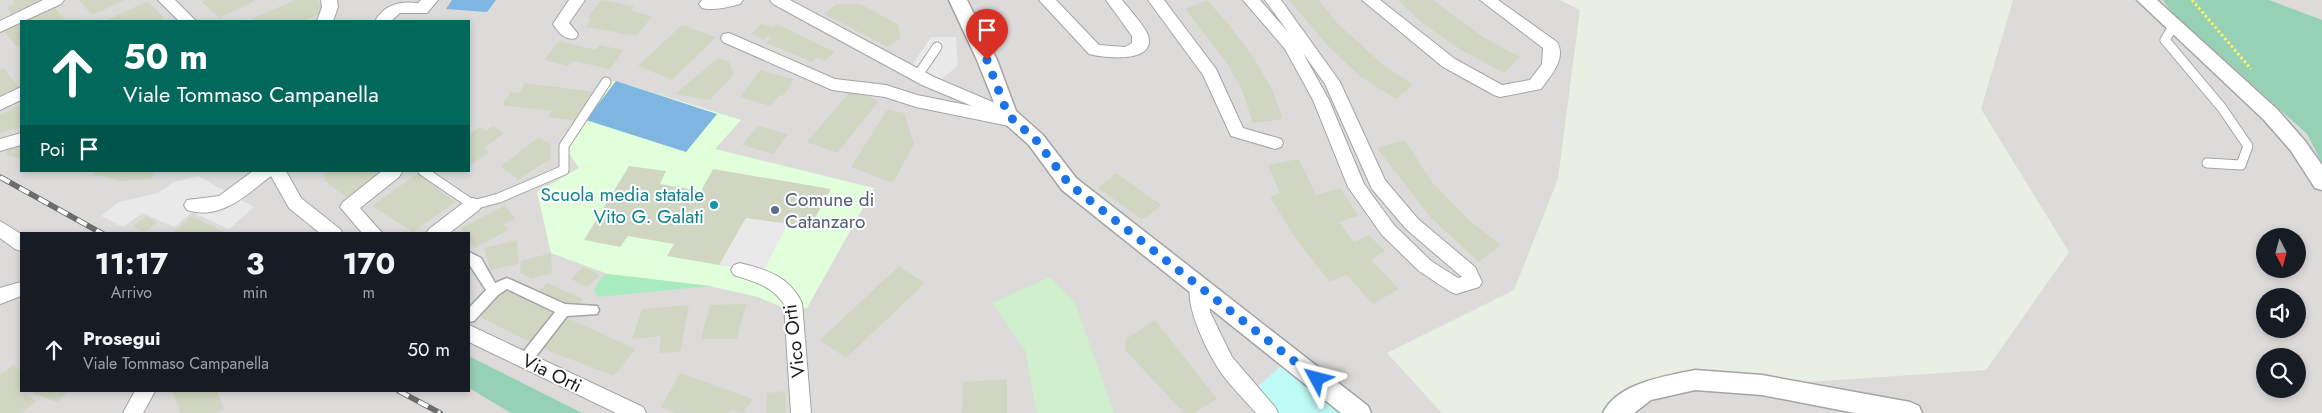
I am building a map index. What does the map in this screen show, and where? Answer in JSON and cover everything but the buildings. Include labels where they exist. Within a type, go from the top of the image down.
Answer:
[{"type":"street","points":[[0,27],[56,0]]},
{"type":"street","points":[[166,0],[184,18]]},
{"type":"street","points":[[325,20],[330,7],[329,0]]},
{"type":"street","points":[[384,20],[388,12],[400,7],[422,9],[430,0]]},
{"type":"street","points":[[570,34],[561,24],[577,0]]},
{"type":"street","points":[[707,4],[735,0]]},
{"type":"street","points":[[778,0],[918,75],[1011,118],[1036,140],[1069,184],[1359,413]]},
{"type":"street","points":[[958,0],[987,60],[1011,118]]},
{"type":"street","points":[[1047,0],[1095,50],[1128,53],[1140,45],[1140,35],[1114,0]]},
{"type":"street","points":[[1156,0],[1210,73],[1237,132],[1275,143]]},
{"type":"street","points":[[1251,0],[1290,46],[1321,100],[1357,187],[1388,230],[1425,266],[1456,286],[1473,282],[1469,272],[1412,224],[1378,184],[1332,82],[1273,0]]},
{"type":"street","points":[[1370,0],[1449,63],[1500,92],[1535,85],[1550,65],[1551,46],[1488,0]]},
{"type":"street","points":[[2146,0],[2271,115],[2298,146],[2322,182]]},
{"type":"street","points":[[729,38],[832,84],[886,91],[916,102],[1011,118]]},
{"type":"street","points":[[0,104],[20,94]]},
{"type":"street","points":[[0,145],[20,139]]},
{"type":"street","points":[[192,205],[223,203],[264,172]]},
{"type":"street","points":[[278,172],[295,204],[331,232]]},
{"type":"street","points":[[372,232],[349,208],[393,172]]},
{"type":"street","points":[[439,232],[473,205]]},
{"type":"street","points":[[0,228],[20,243]]},
{"type":"street","points":[[470,258],[476,262],[493,291]]},
{"type":"street","name":"Vico Orti","points":[[740,270],[772,280],[784,288],[793,303],[801,413]]},
{"type":"street","points":[[470,317],[493,291],[507,283],[564,310],[592,310]]},
{"type":"street","points":[[1199,286],[1201,312],[1225,363],[1268,413]]},
{"type":"street","points":[[0,296],[20,289]]},
{"type":"street","points":[[525,360],[564,310]]},
{"type":"street","name":"Via Orti","points":[[470,332],[636,413]]},
{"type":"street","points":[[1615,413],[1645,391],[1694,380],[1762,385],[1910,413]]},
{"type":"street","points":[[133,413],[144,392]]},
{"type":"lane","points":[[2174,25],[2165,40],[2222,108],[2248,146],[2241,165],[2207,163]]},
{"type":"lane","points":[[918,75],[937,47]]},
{"type":"lane","points":[[424,172],[473,205],[499,198],[564,170],[564,146],[606,82]]},
{"type":"shaded area","points":[[0,0],[1560,0],[1580,10],[1558,179],[1514,290],[1387,353],[1442,413],[0,413]]},
{"type":"shaded area","points":[[452,0],[496,0],[487,12],[446,9]]},
{"type":"shaded area","points":[[2013,0],[2322,0],[2322,413],[1631,413],[1695,380],[1762,385],[1986,370],[2069,252],[1981,109]]},
{"type":"shaded area","points":[[2163,0],[2269,0],[2322,20],[2322,163],[2307,134],[2171,11]]},
{"type":"shaded area","points":[[931,37],[956,37],[958,66],[940,80],[911,67]]},
{"type":"shaded area","points":[[616,81],[741,120],[715,149],[874,188],[807,308],[787,309],[758,297],[710,286],[608,274],[551,253],[537,192],[579,168],[564,146],[606,82]]},
{"type":"shaded area","points":[[616,81],[717,114],[686,152],[586,120]]},
{"type":"shaded area","points":[[198,176],[254,207],[229,229],[192,212],[174,227],[143,213],[123,227],[101,216],[119,202],[158,193],[174,182]]},
{"type":"shaded area","points":[[746,218],[788,224],[763,272],[719,265]]},
{"type":"shaded area","points":[[608,274],[710,286],[597,297],[594,290],[602,277]]},
{"type":"shaded area","points":[[1050,277],[1075,303],[1114,413],[1037,413],[1025,350],[992,303]]},
{"type":"shaded area","points":[[470,357],[582,413],[511,413],[470,389]]},
{"type":"shaded area","points":[[1282,365],[1346,413],[1268,413],[1251,393]]},
{"type":"railway","points":[[0,177],[99,232]]},
{"type":"railway","points":[[401,392],[440,413]]},
{"type":"place","name":"Scuola media statale Vito G. Galati","points":[[714,205]]},
{"type":"place","name":"Comune di Catanzaro","points":[[775,210]]},
{"type":"route","points":[[987,60],[1008,115],[1036,140],[1069,184],[1317,379]]}]
